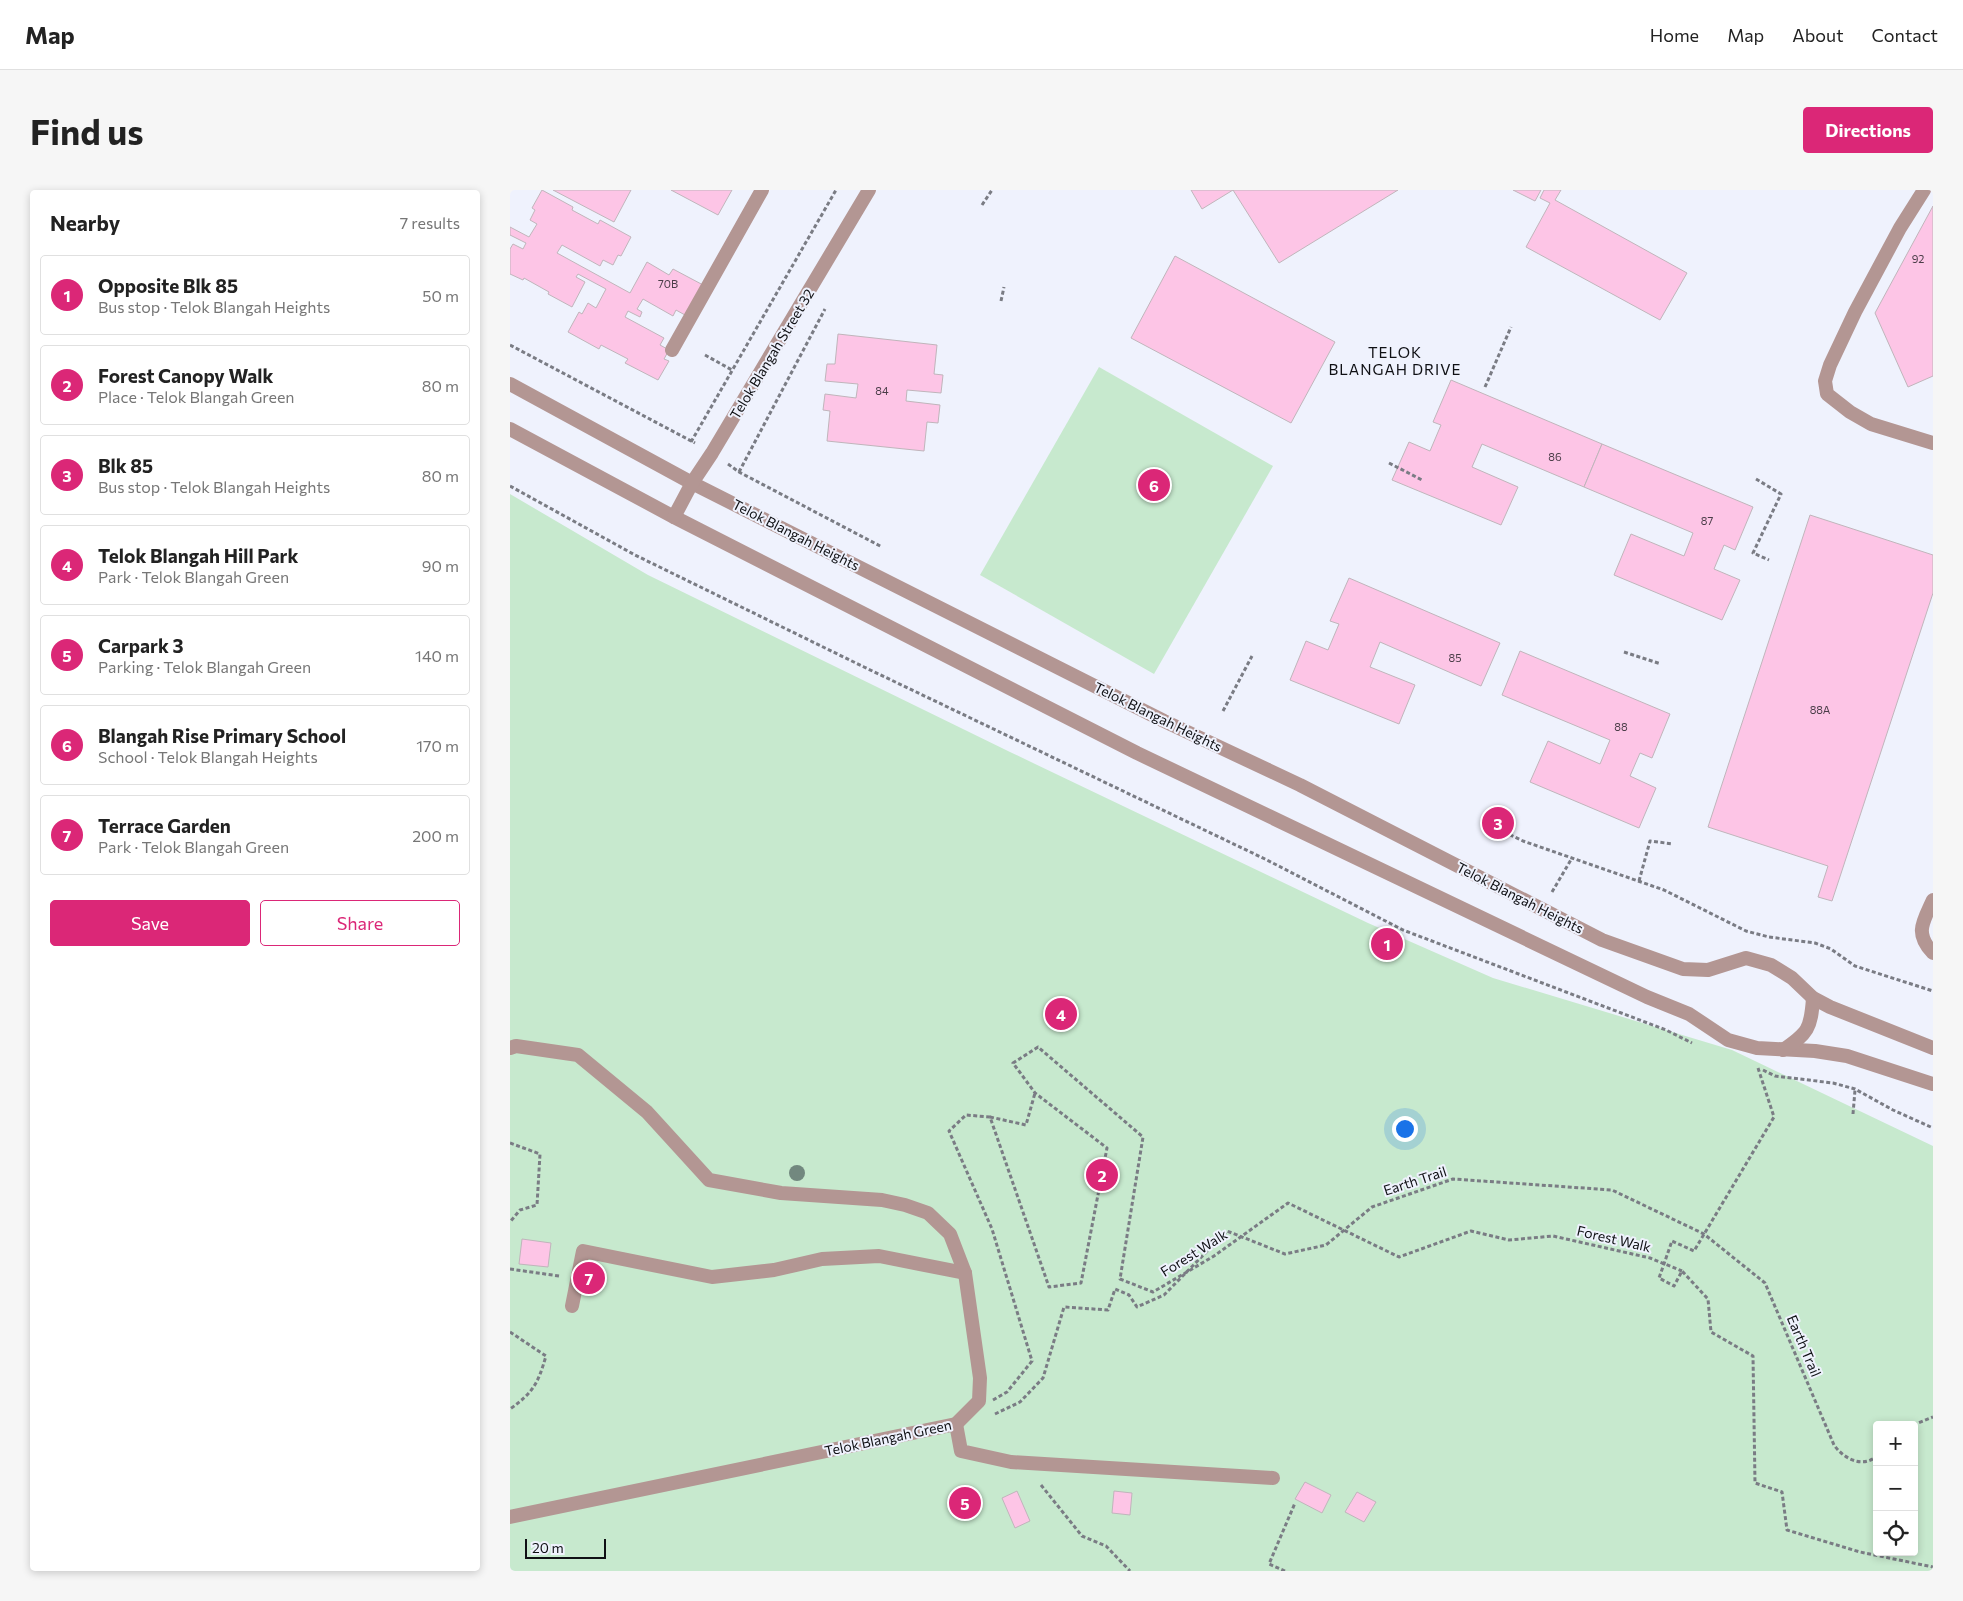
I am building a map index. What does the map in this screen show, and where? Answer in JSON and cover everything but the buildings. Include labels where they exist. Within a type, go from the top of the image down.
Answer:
[{"type":"street","points":[[672,350],[762,190]]},
{"type":"street","name":"Telok Blangah Street 32","points":[[674,517],[692,483],[717,445],[869,190]]},
{"type":"street","points":[[1924,190],[1900,228],[1855,312],[1830,365],[1825,381],[1827,394],[1850,412],[1870,424],[1933,443]]},
{"type":"street","name":"Telok Blangah Heights","points":[[510,384],[692,483],[1164,721],[1300,786],[1602,940],[1683,969],[1708,970],[1746,958],[1771,965],[1792,978],[1813,998],[1933,1048]]},
{"type":"street","points":[[510,429],[674,517],[1137,754],[1647,997],[1689,1014],[1728,1040],[1757,1048],[1815,1050],[1847,1056],[1933,1084]]},
{"type":"street","points":[[1933,900],[1921,929],[1923,941],[1933,953]]},
{"type":"street","points":[[1783,1050],[1803,1036],[1812,1018],[1813,998]]},
{"type":"street","name":"Telok Blangah Green","points":[[510,1048],[516,1046],[578,1055],[647,1112],[709,1180],[781,1193],[882,1200],[928,1213],[950,1234],[965,1273],[980,1378],[978,1401],[956,1424],[510,1517]]},
{"type":"street","points":[[572,1306],[583,1251],[712,1277],[774,1270],[822,1259],[879,1256],[965,1273]]},
{"type":"street","points":[[956,1424],[961,1451],[1011,1462],[1273,1478]]},
{"type":"path","points":[[691,442],[836,190]]},
{"type":"path","points":[[982,205],[992,190]]},
{"type":"path","points":[[1001,301],[1004,287]]},
{"type":"path","points":[[739,472],[826,307]]},
{"type":"path","points":[[1486,387],[1511,328]]},
{"type":"path","points":[[705,355],[732,370]]},
{"type":"path","points":[[1389,463],[1422,480]]},
{"type":"path","points":[[1756,479],[1781,494],[1753,553],[1769,560]]},
{"type":"path","points":[[510,486],[635,555],[1265,859],[1403,930],[1666,1030],[1695,1045]]},
{"type":"path","points":[[1624,652],[1660,664]]},
{"type":"path","points":[[1223,711],[1252,656]]},
{"type":"path","points":[[1498,829],[1523,841],[1680,897],[1746,931],[1769,937],[1815,942],[1831,949],[1855,966],[1933,991]]},
{"type":"path","points":[[1639,881],[1650,841],[1673,844]]},
{"type":"path","points":[[1542,909],[1572,858]]},
{"type":"path","name":"Forest Walk","points":[[990,1117],[1049,1287],[1081,1282],[1107,1148],[1035,1093],[1013,1062],[1038,1047],[1143,1137],[1120,1279],[1153,1292],[1214,1256],[1288,1203],[1399,1256],[1471,1231],[1509,1240],[1553,1236],[1650,1258],[1682,1271],[1708,1299],[1711,1332],[1753,1356],[1755,1483],[1782,1492],[1787,1530],[1860,1552],[1933,1566]]},
{"type":"path","points":[[1682,1271],[1674,1286],[1658,1278],[1672,1241],[1694,1251],[1774,1117],[1757,1067],[1775,1076],[1833,1083],[1854,1089],[1893,1110],[1933,1128]]},
{"type":"path","points":[[1853,1114],[1854,1089]]},
{"type":"path","points":[[993,1400],[1007,1392],[1032,1361],[992,1230],[949,1131],[966,1115],[990,1117],[1026,1125],[1035,1093]]},
{"type":"path","points":[[510,1143],[540,1154],[537,1205],[520,1210],[510,1222]]},
{"type":"path","name":"Earth Trail","points":[[993,1415],[1020,1402],[1042,1378],[1064,1307],[1108,1310],[1115,1289],[1129,1295],[1137,1307],[1164,1295],[1227,1231],[1285,1254],[1326,1245],[1372,1207],[1453,1180],[1612,1190],[1704,1234],[1765,1283],[1834,1445],[1839,1452],[1846,1458],[1855,1461],[1864,1462],[1873,1459]]},
{"type":"path","points":[[510,1269],[577,1279]]},
{"type":"path","points":[[510,1332],[546,1356],[538,1382],[521,1401],[510,1408]]},
{"type":"path","points":[[1918,1423],[1933,1417]]},
{"type":"path","points":[[1024,1462],[1082,1536],[1106,1546],[1130,1571]]},
{"type":"path","points":[[1274,1571],[1272,1565],[1269,1564],[1295,1503]]},
{"type":"path","points":[[1272,1565],[1285,1571]]},
{"type":"green space","points":[[1099,367],[1273,466],[1154,674],[980,575]]},
{"type":"green space","points":[[510,494],[648,575],[1010,752],[1368,923],[1493,978],[1732,1050],[1933,1146],[1933,1571],[510,1571]]},
{"type":"place","name":"Blangah Rise Primary School","points":[[1154,485]]},
{"type":"place","name":"Blk 85","points":[[1498,823]]},
{"type":"place","name":"Opposite Blk 85","points":[[1387,944]]},
{"type":"place","name":"Telok Blangah Hill Park","points":[[1061,1014]]},
{"type":"place","name":"Forest Canopy Walk","points":[[1102,1175]]},
{"type":"place","name":"Terrace Garden","points":[[589,1278]]},
{"type":"place","name":"Carpark 3","points":[[965,1503]]},
{"type":"district","name":"TELOK BLANGAH DRIVE","points":[[1395,362]]}]
